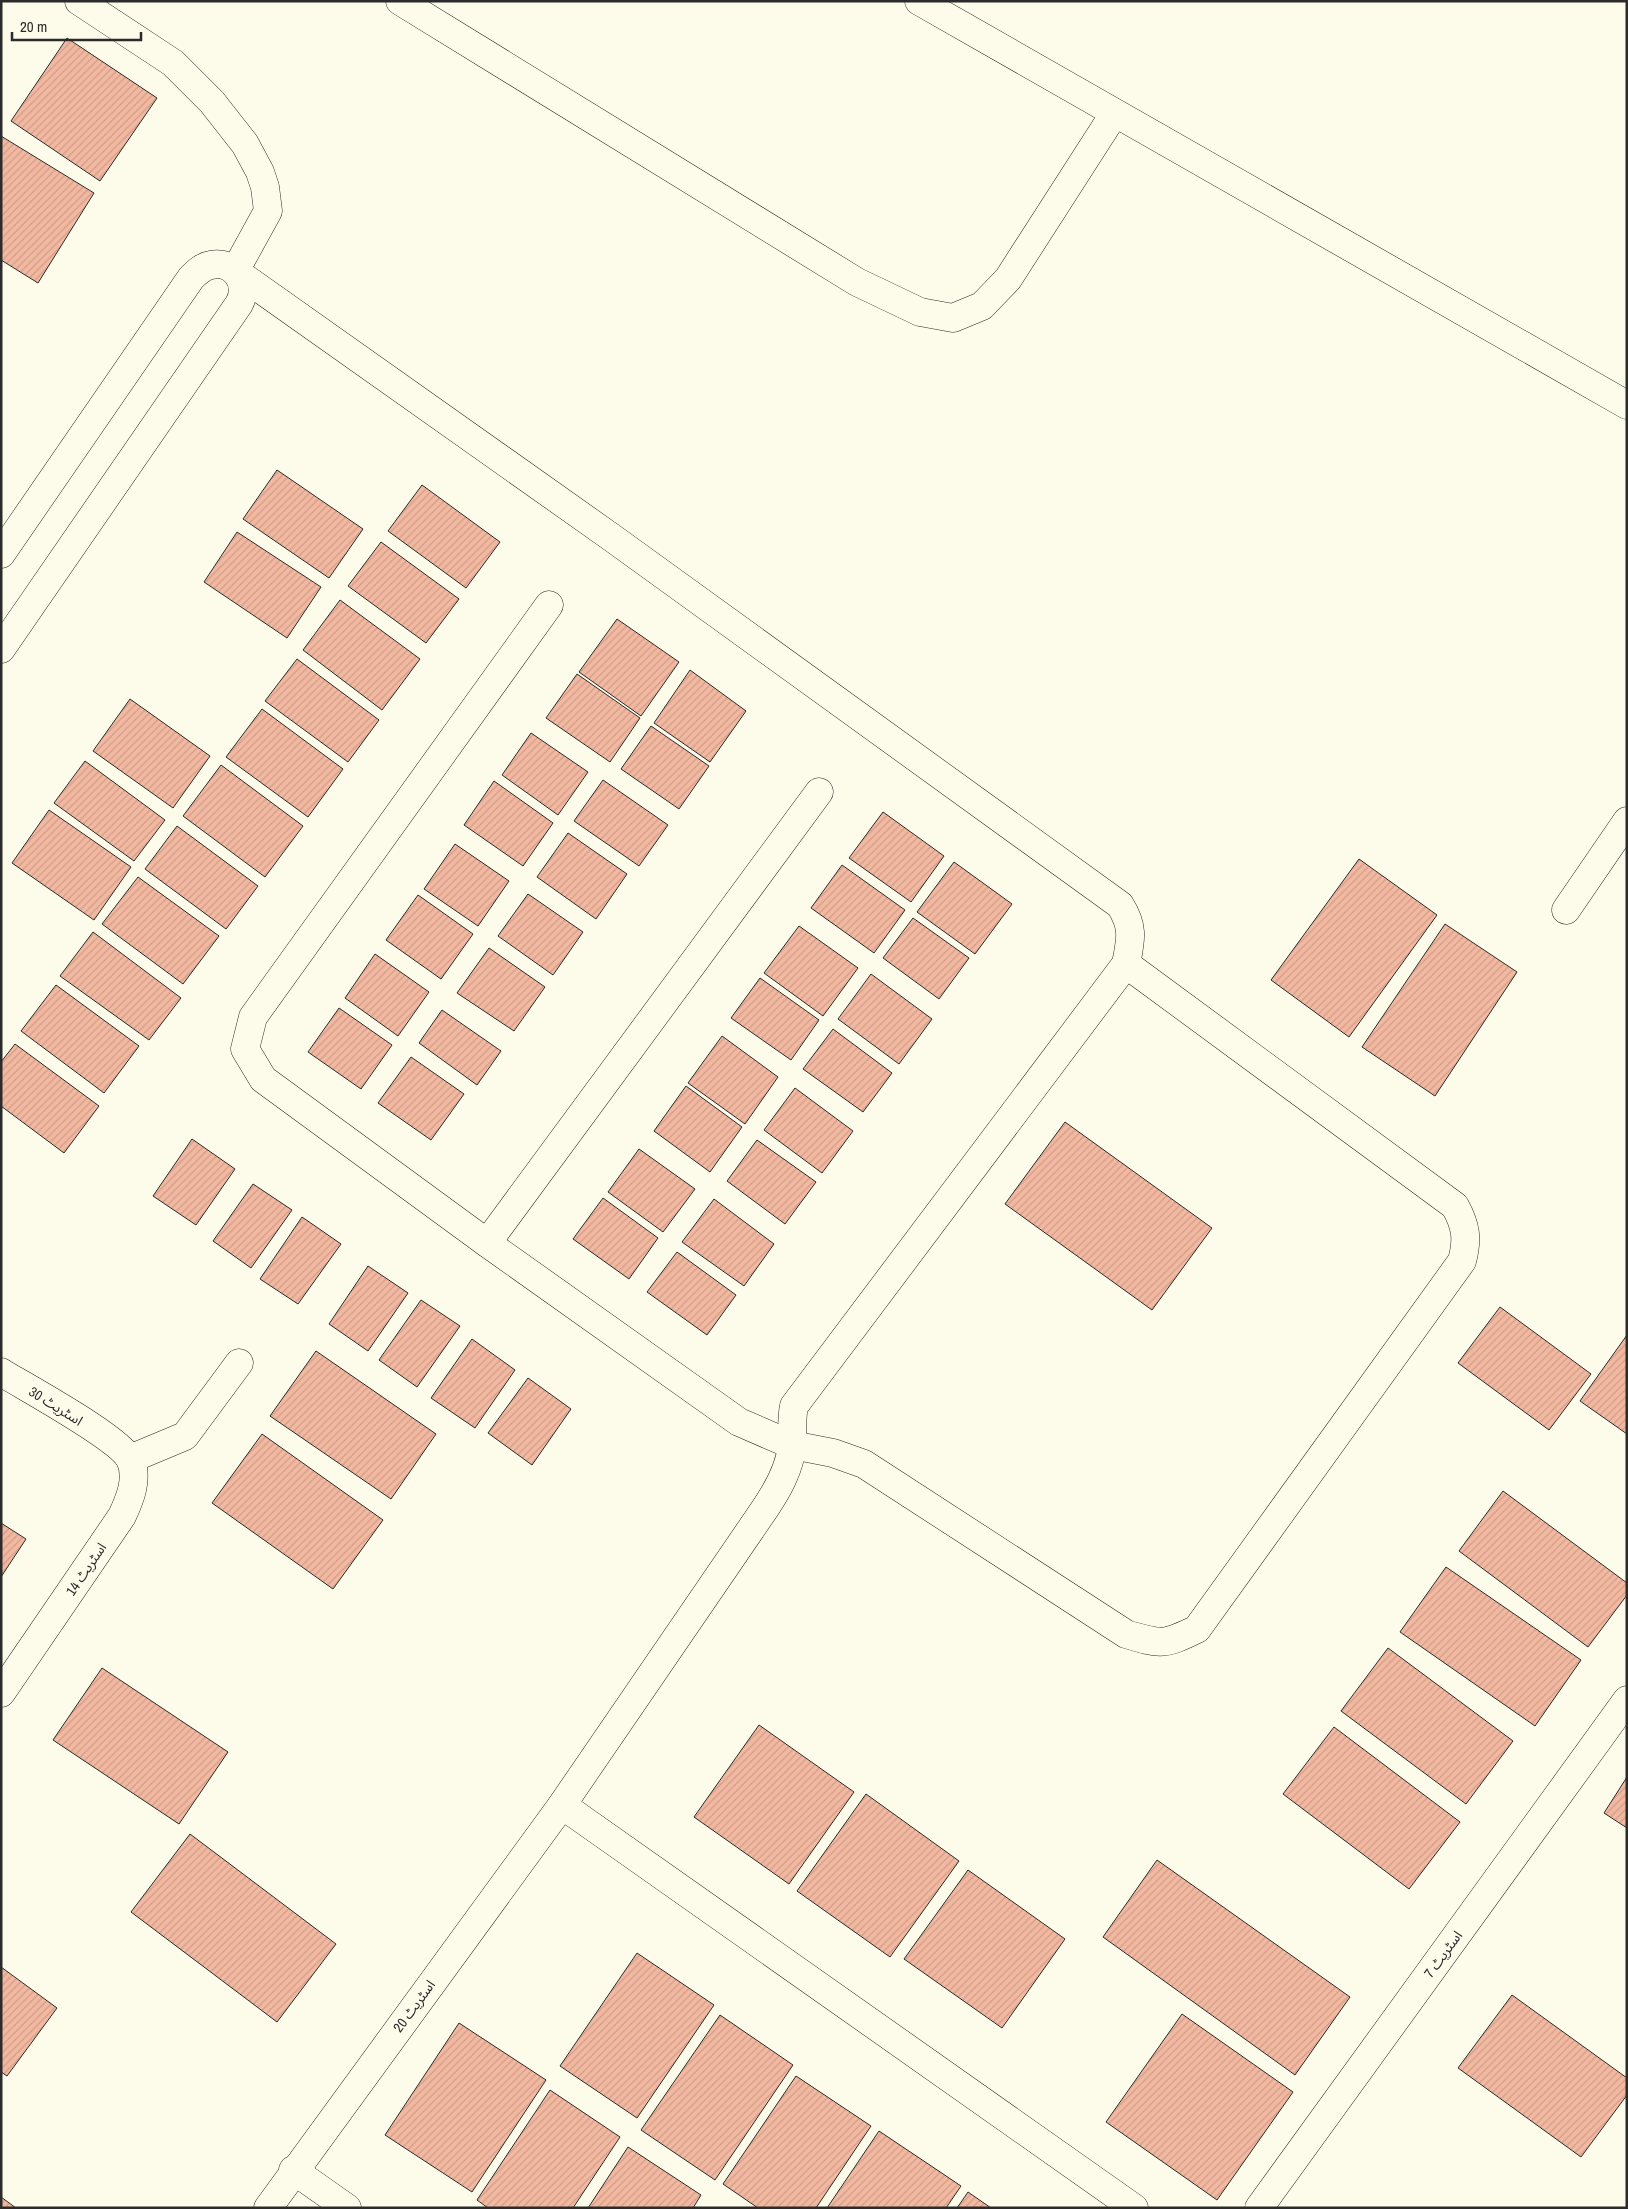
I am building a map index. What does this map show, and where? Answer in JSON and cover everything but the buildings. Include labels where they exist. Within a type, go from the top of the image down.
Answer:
[{"type":"street","points":[[79,1],[173,64],[212,102],[245,144],[260,172],[268,202],[268,211],[235,271]]},
{"type":"street","points":[[400,1],[857,282],[920,312],[953,318],[982,306],[1008,279],[1114,114]]},
{"type":"street","points":[[919,1],[1114,114],[1627,405]]},
{"type":"street","points":[[1,554],[191,278],[212,264],[228,267],[611,537],[1120,906],[1129,920],[1131,938],[1126,964],[1455,1206],[1463,1220],[1467,1233],[1462,1261],[1197,1628],[1171,1642],[1152,1642],[1126,1634],[864,1464],[832,1452],[792,1445],[738,1422],[486,1243],[263,1079],[245,1049],[253,1017],[549,606]]},
{"type":"street","points":[[1,649],[239,304],[244,291],[242,280],[235,271]]},
{"type":"street","points":[[486,1243],[819,792]]},
{"type":"street","points":[[1566,910],[1627,821]]},
{"type":"street","name":"اسٹریٹ 20","points":[[268,2208],[562,1805],[776,1492],[788,1467],[792,1445],[790,1423],[794,1406],[1126,964]]},
{"type":"street","points":[[130,1459],[185,1436],[239,1363]]},
{"type":"street","name":"اسٹریٹ 30","points":[[1,1372],[111,1440],[130,1459]]},
{"type":"street","name":"اسٹریٹ 14","points":[[1,1693],[122,1516],[130,1498],[134,1476],[130,1459]]},
{"type":"street","name":"اسٹریٹ 7","points":[[1259,2208],[1627,1700]]},
{"type":"street","points":[[562,1805],[1134,2208]]},
{"type":"street","points":[[294,2170],[347,2208]]}]
